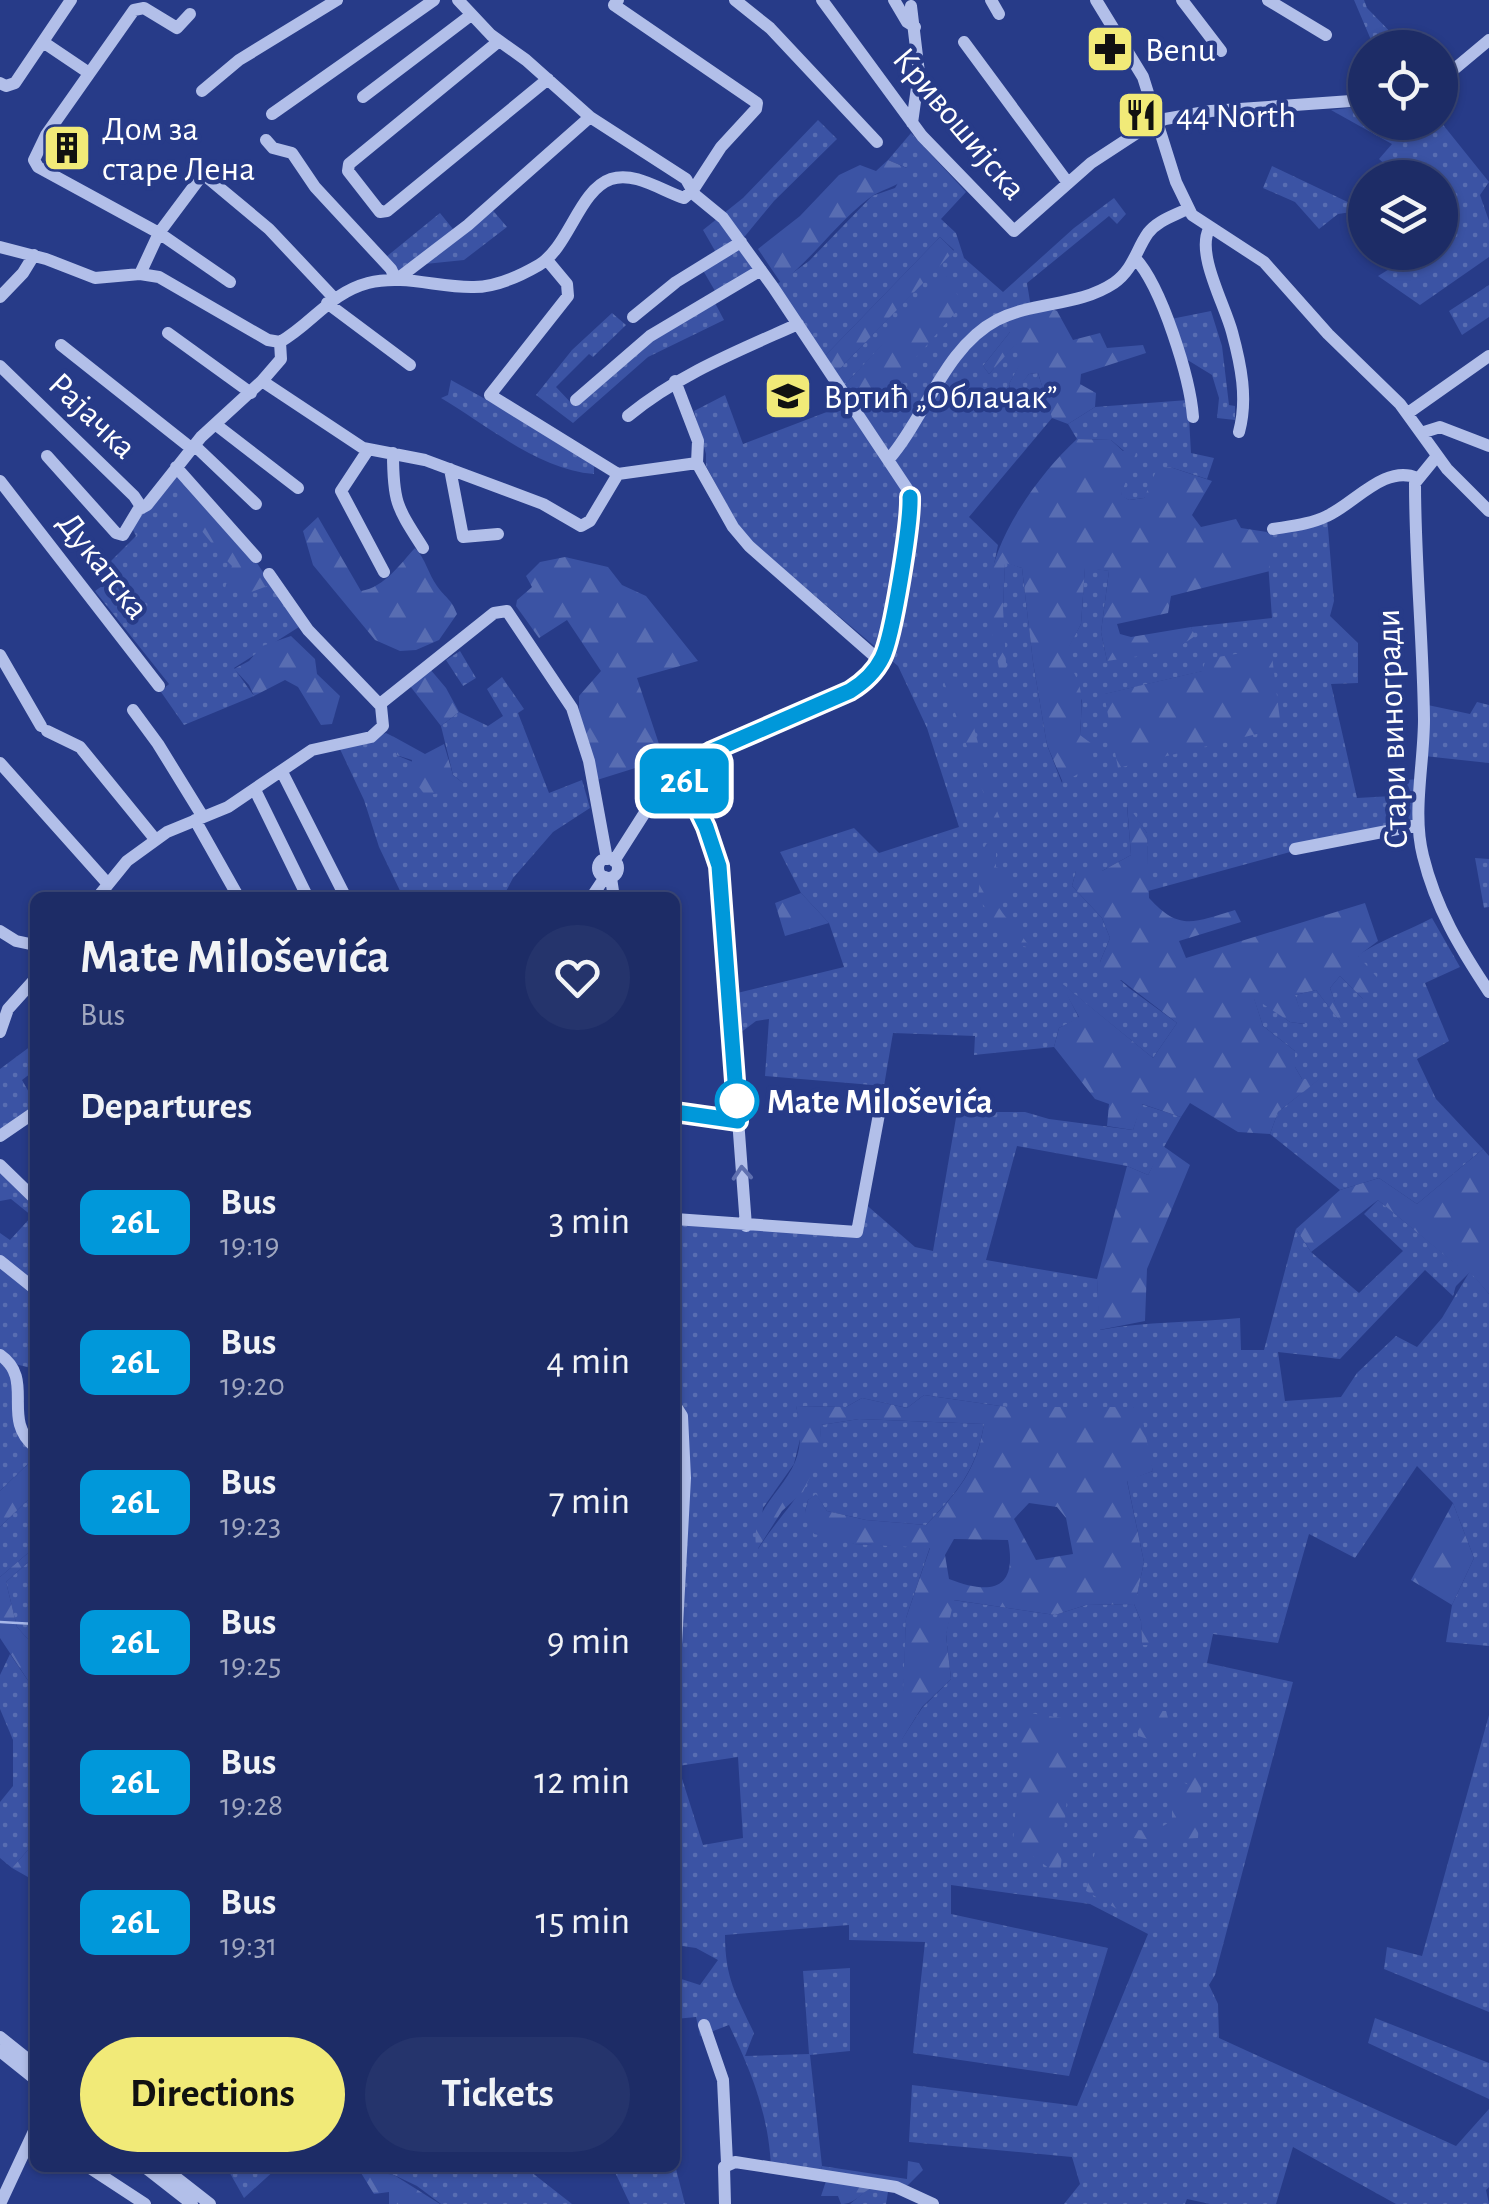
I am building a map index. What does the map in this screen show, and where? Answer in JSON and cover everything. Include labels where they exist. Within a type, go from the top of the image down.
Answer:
[{"type":"street","points":[[2,87],[15,83],[71,0]]},
{"type":"street","points":[[202,91],[240,60],[336,0]]},
{"type":"street","points":[[272,114],[434,0]]},
{"type":"street","points":[[458,0],[498,42],[590,117],[686,179],[723,218],[908,490],[910,507],[892,628],[880,661],[868,678],[850,691],[712,751],[679,771],[611,860]]},
{"type":"street","points":[[735,0],[770,28],[876,142]]},
{"type":"street","name":"Кривошијска","points":[[822,0],[912,123],[1012,231],[1019,229],[1068,183]]},
{"type":"street","points":[[894,0],[903,17],[915,27]]},
{"type":"street","points":[[990,0],[999,14]]},
{"type":"street","points":[[1096,0],[1143,76],[1187,209],[1210,229],[1261,260],[1408,413],[1437,456],[1489,511]]},
{"type":"street","points":[[1182,0],[1221,51]]},
{"type":"street","points":[[1268,0],[1326,35]]},
{"type":"street","points":[[0,246],[95,278],[140,274],[164,279],[268,340],[280,342],[330,300],[369,283],[396,280],[479,287],[504,281],[547,260],[593,193],[607,180],[636,180],[684,198],[721,147],[756,109],[757,103],[616,2]]},
{"type":"street","points":[[911,6],[918,82],[912,123]]},
{"type":"street","points":[[190,14],[177,28],[138,7],[46,135],[34,160],[38,167],[160,232],[230,282]]},
{"type":"street","points":[[363,96],[471,15]]},
{"type":"street","points":[[1458,66],[1489,40]]},
{"type":"street","points":[[43,42],[89,74]]},
{"type":"street","points":[[498,42],[348,164],[348,171],[380,212],[387,212],[548,79]]},
{"type":"street","points":[[964,42],[1068,183],[1091,163],[1158,122],[1211,111],[1348,101]]},
{"type":"street","points":[[396,280],[468,226],[590,117]]},
{"type":"street","points":[[266,140],[273,148],[292,154],[315,187],[391,269],[396,280]]},
{"type":"street","points":[[140,274],[160,232],[203,174],[269,229],[330,300],[410,365]]},
{"type":"street","points":[[889,460],[935,386],[981,331],[1010,314],[1074,300],[1117,281],[1154,226],[1187,209]]},
{"type":"street","points":[[1210,229],[1204,247],[1232,333],[1244,396],[1239,432]]},
{"type":"street","points":[[633,317],[676,282],[741,242]]},
{"type":"street","points":[[0,296],[24,274],[34,256]]},
{"type":"street","points":[[1135,258],[1154,290],[1185,365],[1192,417]]},
{"type":"street","points":[[547,260],[568,284],[568,296],[490,396],[618,474],[697,463]]},
{"type":"street","points":[[576,400],[650,336],[761,270]]},
{"type":"street","points":[[628,416],[676,381],[798,324]]},
{"type":"street","points":[[168,333],[250,393]]},
{"type":"street","points":[[47,456],[118,534],[125,533],[192,446],[262,382],[281,359],[280,342]]},
{"type":"street","points":[[61,345],[192,446],[256,504]]},
{"type":"street","points":[[1408,413],[1489,356]]},
{"type":"street","name":"Рајачка","points":[[0,366],[142,508]]},
{"type":"street","points":[[676,381],[698,441],[697,463],[733,528],[880,661]]},
{"type":"street","points":[[262,382],[368,450],[450,469],[543,504],[581,526],[590,521],[618,474]]},
{"type":"street","points":[[214,424],[298,488]]},
{"type":"street","points":[[1421,433],[1440,426],[1489,446]]},
{"type":"street","points":[[368,450],[340,492],[384,572]]},
{"type":"street","points":[[393,453],[396,503],[423,548]]},
{"type":"street","points":[[1273,529],[1328,516],[1394,476],[1406,474],[1417,478],[1437,456]]},
{"type":"street","points":[[176,467],[256,557]]},
{"type":"street","points":[[450,469],[464,537],[498,534]]},
{"type":"street","name":"Стари виногради","points":[[1417,478],[1415,540],[1424,738],[1418,825],[1437,905],[1488,990]]},
{"type":"street","name":"Дукатска","points":[[0,481],[160,686]]},
{"type":"street","points":[[102,892],[127,861],[156,839],[228,807],[312,750],[370,737],[380,730],[384,714],[380,704],[308,630],[269,574]]},
{"type":"street","points":[[380,704],[494,613],[506,611],[570,702],[589,761],[611,860],[618,870],[596,892]]},
{"type":"street","points":[[0,655],[44,729],[80,747],[156,839]]},
{"type":"street","points":[[133,710],[158,744],[236,892]]},
{"type":"street","points":[[0,764],[108,884]]},
{"type":"street","points":[[679,771],[706,827],[719,866],[746,1226]]},
{"type":"street","points":[[282,772],[343,892]]},
{"type":"street","points":[[255,790],[305,892]]},
{"type":"street","points":[[1296,849],[1418,825]]},
{"type":"street","points":[[608,877],[612,892]]},
{"type":"street","points":[[0,931],[30,944]]},
{"type":"street","points":[[0,1032],[8,1009],[30,990]]},
{"type":"street","points":[[680,1219],[857,1232],[882,1098]]},
{"type":"street","points":[[680,1113],[738,1121]]},
{"type":"street","points":[[0,1136],[30,1115]]},
{"type":"street","points":[[0,1164],[30,1193]]},
{"type":"street","points":[[0,1261],[30,1285]]},
{"type":"street","points":[[0,1355],[12,1364],[15,1372],[12,1422],[18,1435],[30,1443]]},
{"type":"street","points":[[680,1411],[685,1478],[680,1570]]},
{"type":"street","points":[[704,2024],[723,2080],[728,2163],[722,2179],[725,2204]]},
{"type":"street","points":[[0,2037],[30,2061]]},
{"type":"street","points":[[0,2052],[30,2076]]},
{"type":"street","points":[[0,2204],[30,2141]]},
{"type":"street","points":[[728,2163],[896,2187],[933,2204]]},
{"type":"street","points":[[96,2172],[145,2204]]},
{"type":"street","points":[[151,2172],[192,2204]]},
{"type":"street","points":[[169,2172],[210,2204]]},
{"type":"green space","points":[[1354,0],[1364,0],[1388,30],[1367,30]]},
{"type":"green space","points":[[1348,108],[1348,119],[1331,110]]},
{"type":"green space","points":[[818,120],[837,139],[774,201],[741,241],[761,270],[718,296],[701,267],[718,256],[703,230],[743,198]]},
{"type":"green space","points":[[911,133],[966,192],[941,219],[956,233],[964,258],[1003,292],[1114,198],[1126,214],[1117,224],[1109,216],[1027,283],[1032,314],[1010,332],[983,366],[989,374],[1016,343],[1025,356],[1009,384],[1011,395],[1029,374],[1038,373],[1052,418],[969,517],[998,545],[989,589],[1003,608],[1005,562],[1022,568],[1047,745],[1062,783],[1080,735],[1082,701],[1063,657],[1081,624],[1085,567],[1109,571],[1101,632],[1107,661],[1194,636],[1191,627],[1272,618],[1266,534],[1327,516],[1334,601],[1330,616],[1358,643],[1358,683],[1331,684],[1357,798],[1392,796],[1404,780],[1423,779],[1418,825],[1312,846],[1148,891],[1147,833],[1127,806],[1131,855],[1102,871],[1076,871],[1072,886],[1102,918],[1110,938],[1100,962],[1177,1023],[1153,1058],[1062,984],[1079,1018],[1059,1028],[1054,1047],[974,1055],[975,1036],[893,1033],[884,1086],[765,1076],[769,1019],[756,1021],[736,1036],[733,994],[844,967],[829,923],[801,893],[780,852],[854,828],[879,853],[959,827],[927,728],[898,666],[744,536],[706,466],[694,411],[725,395],[743,444],[845,405],[862,419],[947,276],[841,389],[832,377],[954,250],[940,237],[821,360],[773,287],[809,261],[872,196],[895,188],[907,168],[888,160]],"holes":[[[1203,671],[1281,728],[1105,694]]]},
{"type":"green space","points":[[1385,140],[1455,140],[1489,182],[1480,195],[1489,221],[1489,257],[1420,305],[1378,276],[1388,270],[1458,270],[1458,160],[1380,160],[1392,144]]},
{"type":"green space","points":[[888,160],[907,168],[910,176],[868,199],[781,283],[758,249],[800,216],[839,175],[860,165],[876,171]]},
{"type":"green space","points":[[1272,166],[1348,202],[1348,213],[1338,214],[1319,229],[1295,202],[1263,188]]},
{"type":"green space","points":[[490,207],[507,227],[464,260],[425,264],[398,272],[386,257],[440,213],[457,234]]},
{"type":"green space","points":[[940,237],[954,251],[832,377],[821,360]]},
{"type":"green space","points":[[946,275],[963,304],[862,419],[841,389]]},
{"type":"green space","points":[[1489,285],[1489,317],[1462,335],[1449,311]]},
{"type":"green space","points":[[715,303],[724,320],[648,357],[573,423],[536,395],[572,350],[612,313],[626,325],[556,387],[574,406],[642,345]]},
{"type":"green space","points":[[1045,306],[1057,311],[1073,340],[1100,333],[1107,348],[1143,345],[1146,353],[1081,374],[1080,384],[1096,393],[1095,407],[1068,424],[1052,418],[1038,373],[1029,374],[1012,396],[1009,384],[1024,356],[1016,344],[989,374],[983,366],[1010,332],[1010,314]]},
{"type":"green space","points":[[1211,311],[1222,346],[1229,405],[1235,406],[1235,420],[1217,418],[1219,398],[1212,375],[1181,356],[1166,320]]},
{"type":"green space","points":[[451,380],[600,463],[594,467],[594,474],[574,471],[534,455],[441,398],[448,395]]},
{"type":"green space","points":[[1188,400],[1191,453],[1214,458],[1207,479],[1170,467],[1144,498],[1129,500],[1121,496],[1124,451],[1111,440],[1077,439],[1068,424],[1095,407]]},
{"type":"green space","points":[[1077,439],[1111,440],[1123,451],[1137,450],[1121,495],[1129,500],[1144,498],[1157,469],[1170,467],[1212,481],[1192,515],[1201,527],[1236,519],[1241,528],[1267,532],[1270,571],[1171,596],[1168,613],[1117,624],[1120,634],[1131,637],[1191,627],[1195,636],[1173,651],[1107,661],[1101,632],[1109,571],[1085,568],[1081,624],[1064,657],[1079,685],[1080,735],[1092,744],[1094,764],[1063,783],[1047,745],[1022,568],[1005,563],[1007,681],[1002,682],[989,590],[1008,528],[1034,488]]},
{"type":"green space","points":[[175,472],[257,563],[299,627],[234,668],[254,696],[184,725],[161,692],[169,684],[95,591],[112,579],[103,569],[136,536],[132,528]]},
{"type":"green space","points":[[182,483],[221,523],[270,585],[243,595],[225,588],[232,566],[177,501]]},
{"type":"green space","points":[[318,517],[361,591],[385,580],[415,548],[457,614],[439,640],[416,650],[400,651],[375,640],[313,565],[303,531]]},
{"type":"green space","points":[[565,557],[608,567],[622,585],[646,596],[698,661],[637,678],[664,759],[597,780],[579,711],[579,696],[601,671],[567,620],[539,638],[516,606],[517,600],[532,587],[526,576],[540,562]]},
{"type":"green space","points":[[291,636],[315,659],[317,674],[340,696],[332,724],[321,725],[298,687],[285,680],[254,696],[234,669],[249,661],[262,646]]},
{"type":"green space","points":[[1271,648],[1281,728],[1118,768],[1104,694],[1202,671],[1206,659]]},
{"type":"green space","points":[[460,651],[476,678],[463,686],[446,660]]},
{"type":"green space","points":[[430,669],[459,712],[441,726],[410,686]]},
{"type":"green space","points":[[942,676],[961,677],[993,801],[1005,831],[996,828]]},
{"type":"green space","points":[[502,677],[524,709],[518,713],[549,793],[582,780],[590,808],[553,832],[506,892],[401,892],[339,747],[386,733],[396,738],[396,755],[463,783],[453,775],[441,726],[459,712],[488,726],[503,716],[487,689]]},
{"type":"green space","points":[[1477,702],[1489,705],[1489,763],[1424,756],[1423,704],[1470,714]]},
{"type":"green space","points":[[396,738],[425,754],[444,744],[453,775],[463,783],[451,792],[425,795],[410,775],[412,760],[396,755]]},
{"type":"green space","points":[[1127,804],[1147,833],[1149,898],[1179,920],[1198,920],[1235,910],[1241,922],[1179,941],[1186,958],[1365,903],[1378,941],[1358,956],[1383,984],[1363,999],[1340,976],[1330,988],[1344,1027],[1316,990],[1295,995],[1305,1024],[1290,1022],[1254,998],[1263,1026],[1295,1051],[1295,1067],[1302,1079],[1321,1078],[1278,1112],[1270,1134],[1238,1132],[1190,1103],[1181,1117],[1142,1104],[1133,1130],[1107,1126],[1109,1104],[1095,1099],[1054,1047],[1059,1028],[1079,1017],[1059,981],[1153,1058],[1177,1023],[1121,980],[1104,981],[1100,962],[1110,938],[1102,918],[1072,886],[1076,871],[1102,871],[1131,855]]},
{"type":"green space","points":[[987,843],[996,849],[996,867],[1006,871],[1010,888],[995,901],[1030,948],[1016,944],[978,897],[978,857]]},
{"type":"green space","points":[[1475,858],[1489,859],[1489,907],[1484,908]]},
{"type":"green space","points":[[801,893],[829,923],[785,936],[775,903]]},
{"type":"green space","points":[[1432,918],[1460,967],[1425,983],[1449,1041],[1417,1059],[1436,1099],[1483,1149],[1417,1204],[1379,1178],[1340,1190],[1270,1134],[1278,1112],[1319,1079],[1302,1079],[1295,1067],[1295,1051],[1263,1026],[1253,996],[1290,1022],[1304,1024],[1295,995],[1316,990],[1342,1024],[1330,988],[1340,976],[1363,999],[1358,955]]},
{"type":"green space","points":[[30,1047],[30,1074],[22,1080],[30,1094],[30,1116],[0,1137],[0,1069]]},
{"type":"green space","points":[[1141,1104],[1181,1117],[1148,1175],[1127,1166],[1017,1146],[986,1260],[1097,1279],[1100,1330],[1240,1318],[1241,1350],[1264,1350],[1296,1229],[1311,1252],[1359,1293],[1403,1251],[1364,1214],[1378,1200],[1461,1268],[1453,1296],[1425,1270],[1340,1359],[1278,1352],[1285,1401],[1341,1397],[1357,1373],[1396,1336],[1417,1347],[1442,1318],[1470,1271],[1489,1294],[1489,1646],[1446,1642],[1452,1605],[1474,1558],[1453,1503],[1417,1466],[1355,1558],[1309,1534],[1278,1643],[1213,1634],[1207,1663],[1293,1682],[1215,1975],[1209,1985],[1218,2004],[1219,2038],[1456,2146],[1489,2109],[1489,2204],[1396,2204],[1293,2147],[1276,2204],[1210,2204],[1187,2199],[1185,2204],[1064,2204],[1080,2184],[1072,2157],[909,2142],[912,2085],[1077,2106],[1148,1934],[1090,1904],[951,1885],[951,1914],[1108,1948],[1069,2076],[913,2053],[925,1942],[849,1940],[849,1925],[725,1935],[729,1975],[754,2033],[745,2056],[809,2054],[803,1971],[850,1968],[850,2051],[810,2055],[822,2166],[819,2176],[771,2168],[758,2094],[729,2025],[700,2036],[696,2017],[680,2019],[680,1979],[700,1985],[718,1960],[696,1948],[680,1946],[680,1772],[703,1845],[743,1838],[738,1757],[680,1766],[680,1219],[857,1232],[863,1202],[915,1247],[933,1251],[957,1112],[1025,1112],[1133,1130]],"holes":[[[924,1395],[1007,1407],[1133,1407],[1153,1471],[1127,1480],[1144,1562],[1137,1595],[1149,1644],[1142,1645],[1141,1621],[1134,1604],[1086,1605],[1055,1615],[953,1600],[946,1634],[951,1679],[922,1708],[902,1739],[906,1618],[930,1547],[854,1544],[805,1512],[808,1500],[816,1495],[827,1511],[866,1520],[926,1525],[964,1479],[976,1455],[984,1424],[859,1419],[821,1425],[815,1463],[808,1478],[758,1549],[763,1508],[794,1464],[802,1431],[796,1406],[846,1407],[862,1398],[907,1408]]]},
{"type":"green space","points":[[1163,1146],[1190,1165],[1147,1269],[1145,1321],[1099,1330],[1097,1279],[1127,1166],[1148,1175]]},
{"type":"green space","points":[[1483,1149],[1489,1156],[1489,1294],[1470,1272],[1455,1287],[1460,1268],[1378,1200],[1311,1252],[1296,1229],[1340,1190],[1379,1178],[1417,1204]]},
{"type":"green space","points":[[0,1165],[30,1194],[30,1214],[11,1199],[0,1201]]},
{"type":"green space","points":[[30,1218],[30,1368],[11,1363],[15,1417],[30,1442],[30,1462],[0,1491],[0,1233],[10,1240]]},
{"type":"green space","points":[[924,1395],[1007,1407],[1133,1407],[1142,1416],[1153,1471],[1127,1481],[1144,1562],[1137,1595],[1150,1602],[1149,1645],[1142,1645],[1141,1621],[1134,1604],[1086,1605],[1055,1615],[954,1600],[946,1635],[951,1679],[922,1707],[901,1741],[906,1618],[930,1548],[854,1544],[814,1534],[805,1512],[808,1500],[816,1494],[827,1511],[866,1520],[926,1525],[964,1479],[976,1455],[984,1424],[859,1419],[821,1425],[820,1455],[803,1492],[782,1511],[757,1550],[756,1537],[762,1514],[798,1455],[796,1406],[846,1407],[862,1398],[907,1408]],"holes":[[[1029,1503],[1057,1507],[1066,1518],[1073,1554],[1036,1560],[1014,1519]],[[954,1539],[1008,1540],[1010,1557],[1005,1579],[988,1587],[949,1579],[945,1555]]]},
{"type":"green space","points":[[30,1462],[30,1498],[0,1527],[0,1491]]},
{"type":"green space","points":[[30,1498],[30,1551],[0,1577],[0,1527]]},
{"type":"green space","points":[[1453,1503],[1474,1558],[1452,1605],[1411,1580]]},
{"type":"green space","points":[[30,1551],[30,1560],[6,1582],[17,1627],[30,1641],[30,1683],[0,1638],[0,1577]]},
{"type":"green space","points":[[30,1560],[30,1641],[17,1627],[6,1582]]},
{"type":"green space","points":[[10,1654],[30,1684],[30,1848],[12,1868],[0,1858],[0,1802],[13,1786],[13,1740],[0,1709],[0,1675]]},
{"type":"green space","points":[[1137,1710],[1166,1711],[1172,1733],[1155,1741],[1138,1736]]},
{"type":"green space","points":[[1023,1712],[1074,1720],[1060,1876],[1013,1842]]},
{"type":"green space","points":[[1489,1715],[1489,2012],[1384,1969],[1387,1947],[1422,1956]]},
{"type":"green space","points":[[1204,1746],[1198,1838],[1122,1837],[1105,1849],[1096,1883],[1108,1892],[1122,1880],[1122,1912],[1086,1891],[1100,1830],[1155,1829],[1172,1820],[1168,1786],[1178,1780],[1189,1785],[1197,1749]]},
{"type":"green space","points":[[30,1848],[30,1878],[12,1868]]},
{"type":"green space","points":[[1375,2018],[1489,2063],[1489,2099],[1368,2043]]},
{"type":"green space","points":[[908,2161],[919,2163],[923,2170],[908,2185],[872,2188],[846,2204],[841,2204],[838,2196],[821,2196],[827,2178],[819,2176],[822,2166],[907,2179]]},
{"type":"green space","points":[[229,2172],[273,2172],[244,2198]]},
{"type":"green space","points":[[360,2172],[394,2175],[440,2204],[389,2204],[389,2192],[374,2194]]},
{"type":"green space","points":[[531,2172],[572,2204],[441,2204],[417,2186],[381,2173]]},
{"type":"green space","points":[[615,2172],[677,2172],[685,2204],[630,2204]]},
{"type":"green space","points":[[889,2186],[886,2204],[850,2204],[868,2189]]},
{"type":"waterway","points":[[0,1622],[30,1624]]},
{"type":"bus line","name":"26L","points":[[680,1113],[738,1121],[719,866],[706,827],[679,771],[712,751],[850,691],[868,678],[884,655],[892,628],[910,497]]},
{"type":"place","name":"Benu","points":[[1110,49]]},
{"type":"place","name":"44 North","points":[[1141,115]]},
{"type":"place","name":"Дом за старе Лена","points":[[67,148]]},
{"type":"place","name":"Вртић „Облачак”","points":[[788,396]]},
{"type":"place","name":"Mate Miloševića","points":[[737,1101]]}]
